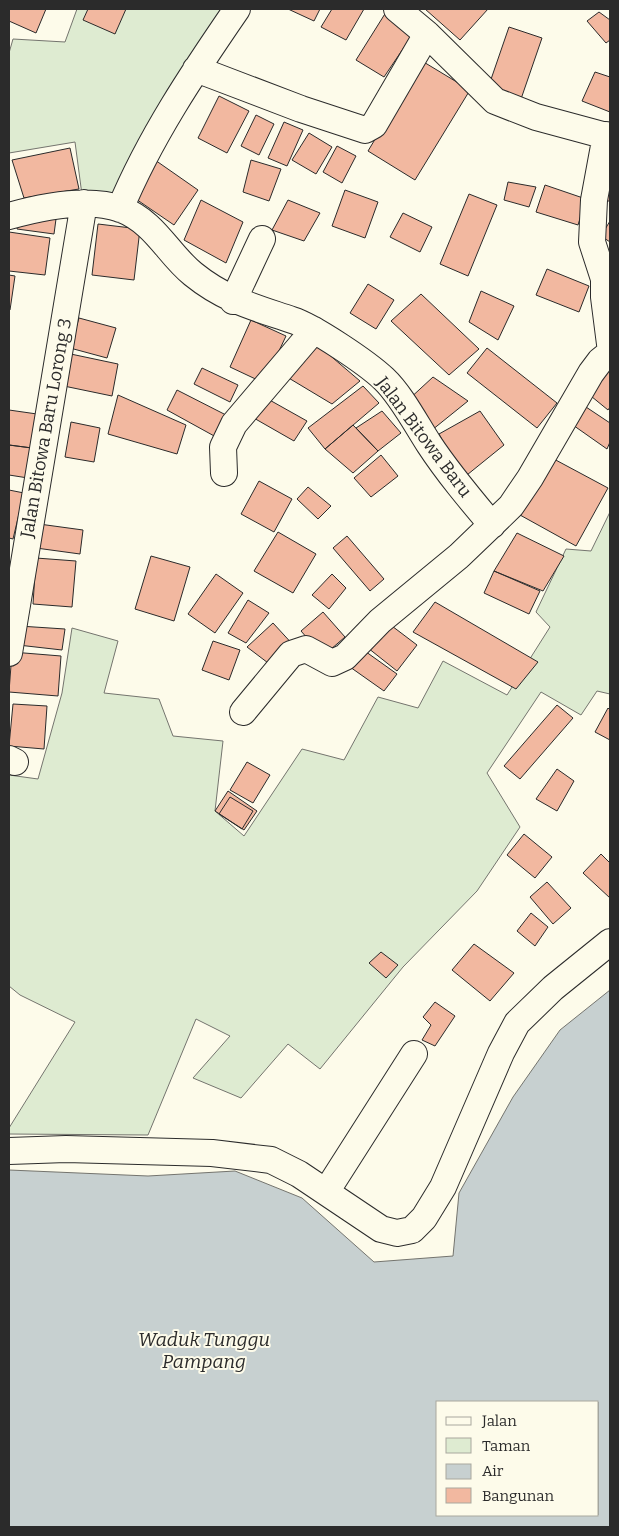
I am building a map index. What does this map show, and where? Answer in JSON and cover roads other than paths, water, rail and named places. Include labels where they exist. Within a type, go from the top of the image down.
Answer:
[{"type":"street","points":[[120,209],[135,174],[156,135],[196,69],[237,9]]},
{"type":"street","points":[[398,9],[427,34],[489,96],[504,106],[608,136],[594,200],[592,242],[604,279],[604,297],[610,344]]},
{"type":"street","points":[[196,69],[301,109],[365,130],[374,125],[427,34]]},
{"type":"street","name":"Jalan Bitowa Baru","points":[[9,216],[42,208],[84,204],[120,209],[148,225],[191,273],[233,301],[293,320],[314,330],[385,379],[440,459],[492,525]]},
{"type":"street","name":"Jalan Bitowa Baru Lorong 3","points":[[9,653],[84,204]]},
{"type":"street","points":[[233,301],[262,239]]},
{"type":"street","points":[[224,473],[223,447],[234,424],[314,330]]},
{"type":"street","points":[[243,712],[291,654],[306,649],[332,663],[344,657],[380,621],[492,525],[511,506],[530,478],[591,373],[600,361],[610,353]]},
{"type":"street","points":[[9,1151],[66,1149],[248,1156],[271,1160],[299,1174],[381,1229],[397,1234],[412,1230],[424,1218],[443,1187],[497,1062],[517,1023],[553,988],[610,942]]},
{"type":"street","points":[[326,1192],[414,1054]]},
{"type":"water","name":"Waduk Tunggu Pampang","points":[[610,990],[610,1527],[9,1527],[9,1170],[148,1176],[235,1171],[302,1198],[374,1262],[453,1256],[459,1193],[513,1097],[560,1030]]}]
